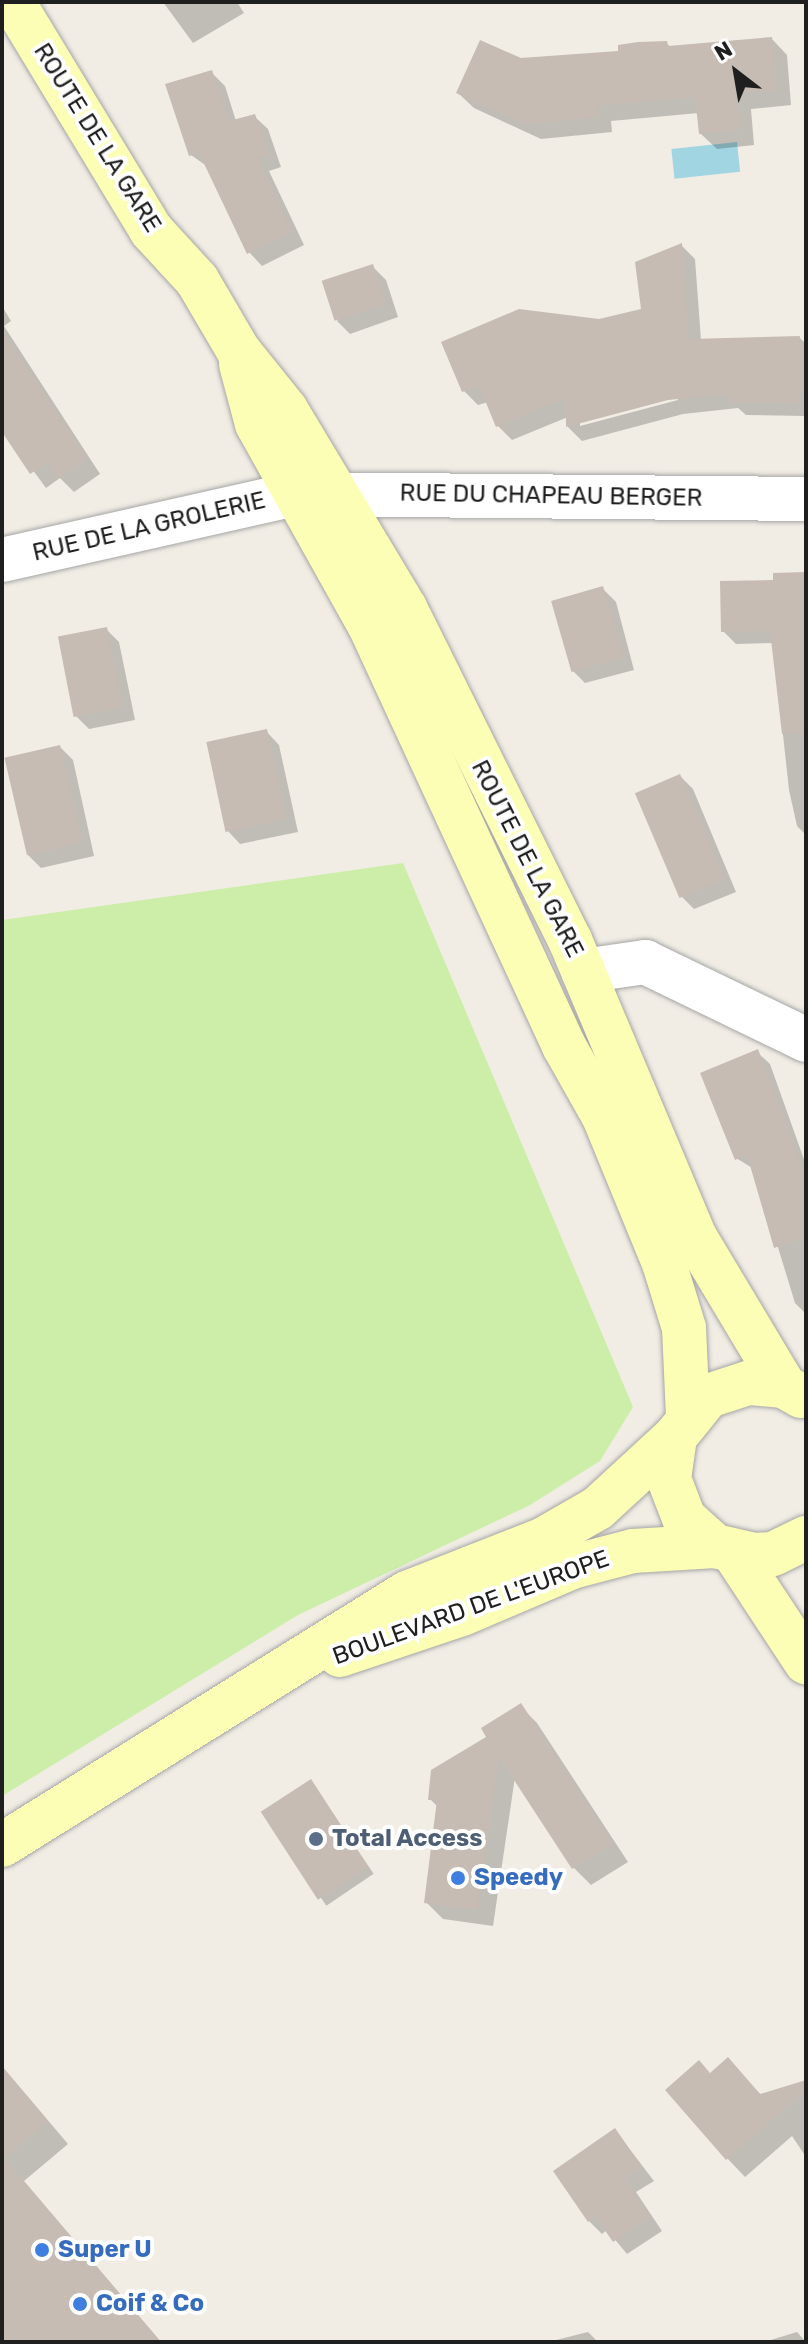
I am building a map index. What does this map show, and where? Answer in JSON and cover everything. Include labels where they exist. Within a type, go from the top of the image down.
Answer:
[{"type":"street","name":"ROUTE DE LA GARE","points":[[13,2],[151,230],[197,280],[238,350],[286,410],[405,608],[583,971],[695,1237],[795,1392]]},
{"type":"street","name":"ROUTE DE LA GARE","points":[[238,350],[257,424],[369,624],[564,1046],[604,1117],[664,1263],[684,1328],[682,1426],[669,1479],[675,1499],[684,1518],[725,1549],[806,1662]]},
{"type":"street","name":"RUE DU CHAPEAU BERGER","points":[[296,494],[806,499]]},
{"type":"street","name":"RUE DE LA GROLERIE","points":[[2,560],[296,494]]},
{"type":"street","points":[[583,971],[645,962],[806,1040]]},
{"type":"street","name":"BOULEVARD DE L'EUROPE","points":[[2,1845],[407,1593],[544,1539],[598,1508],[724,1389],[748,1383],[795,1392]]},
{"type":"street","name":"BOULEVARD DE L'EUROPE","points":[[277,1676],[462,1614],[572,1567],[633,1551],[725,1549],[773,1554],[806,1538]]},
{"type":"green space","points":[[403,863],[633,1407],[600,1461],[530,1505],[298,1615],[2,1796],[2,920]]},
{"type":"water","points":[[737,142],[740,172],[674,179],[671,149]]},
{"type":"building","points":[[772,37],[777,90],[736,94],[740,130],[699,134],[695,97],[597,106],[598,117],[524,124],[456,93],[480,40],[521,58],[618,51],[618,45],[638,42],[667,41],[668,46]]},
{"type":"building","points":[[212,70],[229,121],[255,114],[269,154],[257,158],[292,232],[247,254],[199,153],[189,156],[165,84]]},
{"type":"building","points":[[682,243],[689,339],[800,336],[799,343],[806,343],[806,392],[799,392],[799,403],[729,402],[728,394],[668,400],[566,427],[566,398],[496,427],[479,386],[462,392],[441,342],[519,309],[599,319],[641,309],[635,262]]},
{"type":"building","points":[[373,264],[386,304],[335,321],[322,281]]},
{"type":"building","points":[[2,331],[87,459],[58,479],[48,463],[30,474],[2,432]]},
{"type":"building","points":[[806,572],[806,733],[782,734],[770,631],[721,632],[720,581],[773,580],[773,573]]},
{"type":"building","points":[[603,586],[623,657],[571,672],[551,601]]},
{"type":"building","points":[[107,627],[123,707],[74,717],[58,637]]},
{"type":"building","points":[[267,729],[286,819],[225,832],[206,742]]},
{"type":"building","points":[[60,745],[82,842],[27,855],[4,758]]},
{"type":"building","points":[[680,774],[725,879],[679,898],[635,793]]},
{"type":"building","points":[[758,1049],[806,1177],[806,1238],[774,1248],[747,1155],[735,1160],[700,1073]]},
{"type":"building","points":[[521,1703],[613,1844],[572,1869],[499,1757],[477,1910],[424,1903],[437,1800],[428,1800],[431,1770],[486,1737],[481,1728]]},
{"type":"building","points":[[311,1779],[368,1867],[318,1900],[261,1812]]},
{"type":"building","points":[[728,2057],[760,2094],[806,2080],[806,2090],[726,2160],[665,2090],[699,2060],[710,2073]]},
{"type":"building","name":"Super U","points":[[2,2067],[48,2121],[4,2158],[161,2342],[2,2342]]},
{"type":"building","points":[[615,2128],[642,2167],[624,2178],[650,2217],[613,2242],[595,2216],[588,2222],[553,2171]]},
{"type":"place","name":"Total Access","points":[[316,1839]]},
{"type":"place","name":"Speedy","points":[[458,1878]]},
{"type":"place","name":"Super U","points":[[42,2250]]},
{"type":"place","name":"Coif & Co","points":[[80,2304]]}]
